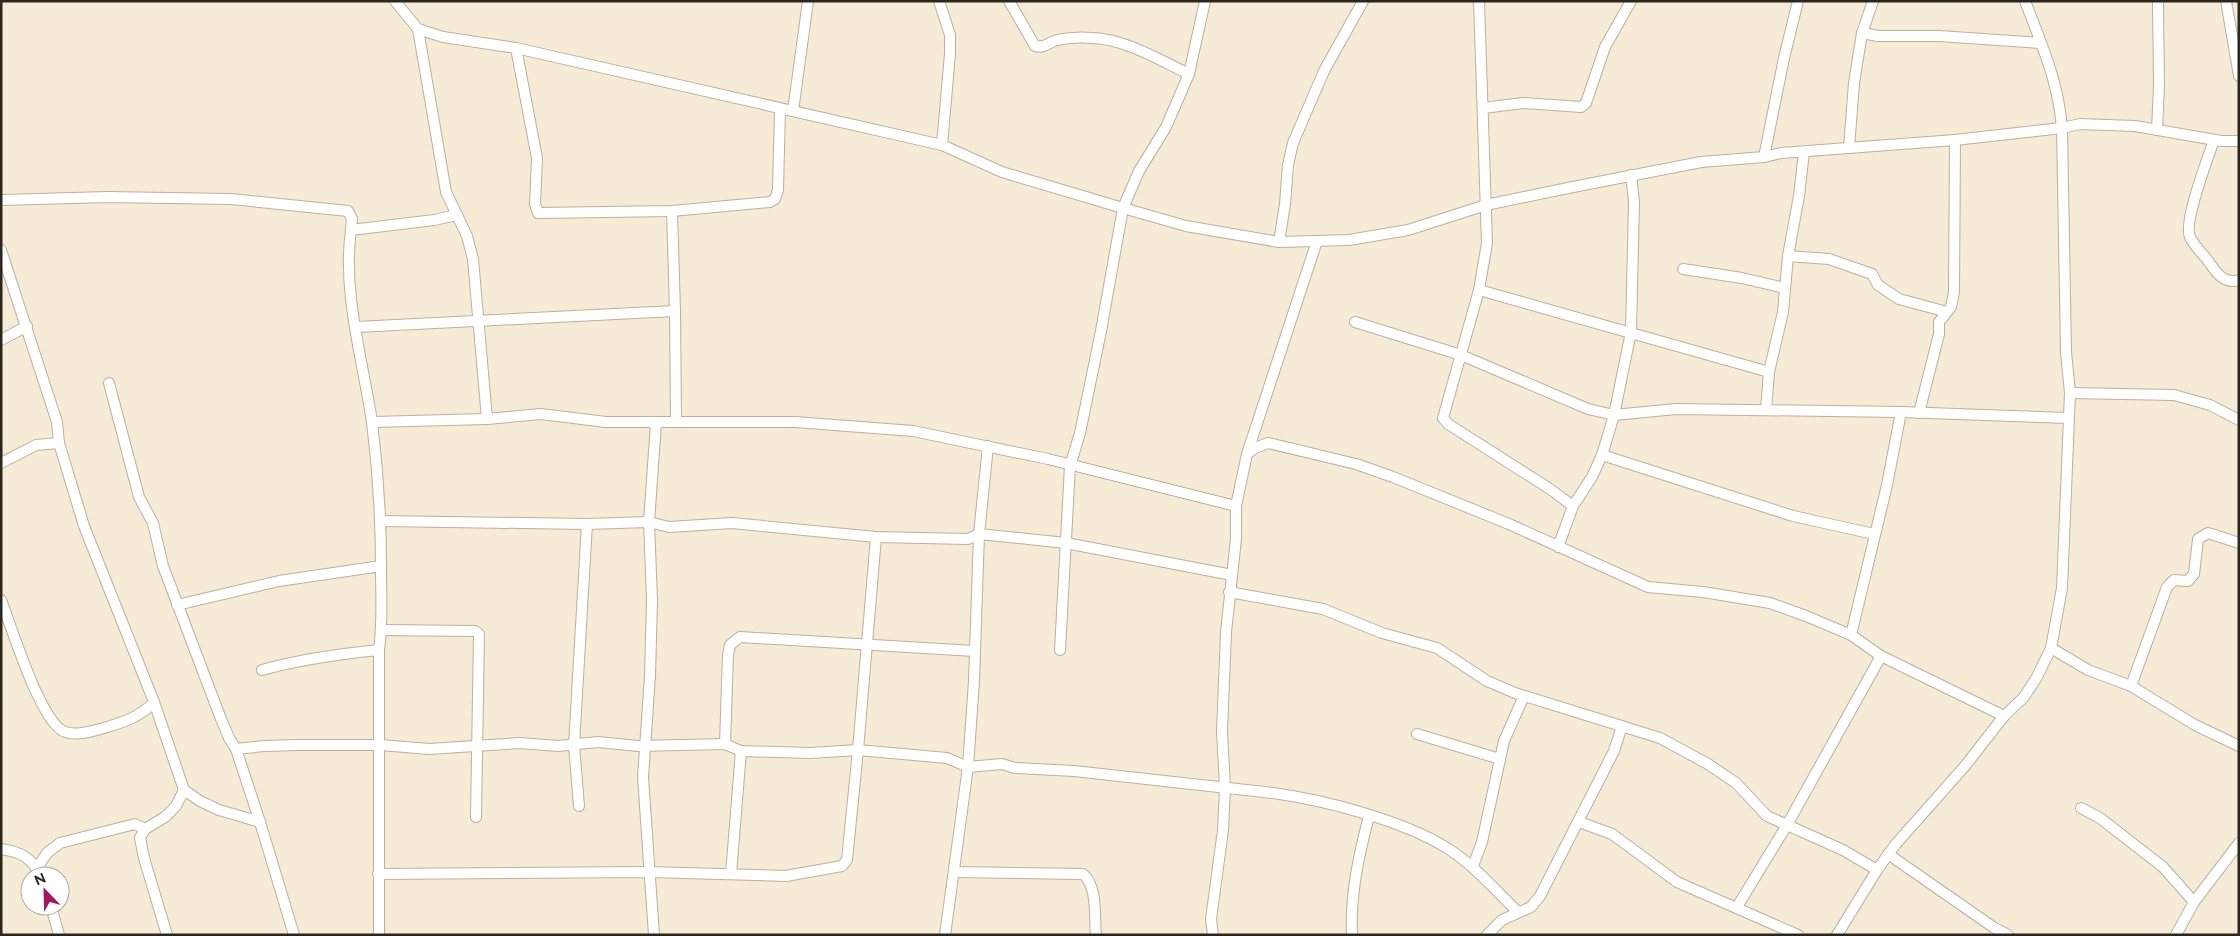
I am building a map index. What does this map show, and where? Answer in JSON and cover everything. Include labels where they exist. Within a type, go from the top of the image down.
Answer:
[{"type":"street","points":[[395,1],[418,29],[446,192],[468,236],[473,259],[487,418]]},
{"type":"street","points":[[793,111],[808,1]]},
{"type":"street","points":[[939,1],[950,35],[942,145]]},
{"type":"street","points":[[1009,1],[1035,46],[1044,46],[1056,40],[1106,39],[1123,44],[1189,74]]},
{"type":"street","points":[[1060,650],[1070,466],[1080,434],[1123,208],[1139,171],[1166,127],[1189,74],[1205,1]]},
{"type":"street","points":[[1279,242],[1292,143],[1324,71],[1363,1]]},
{"type":"street","points":[[1479,1],[1487,243],[1480,290],[1443,413],[1444,421],[1550,489],[1573,506]]},
{"type":"street","points":[[1483,108],[1522,102],[1581,106],[1586,103],[1605,47],[1631,1]]},
{"type":"street","points":[[1764,157],[1784,58],[1798,1]]},
{"type":"street","points":[[1849,148],[1854,83],[1862,33],[1873,1]]},
{"type":"street","points":[[1837,935],[1888,854],[1965,766],[2004,716],[2024,697],[2038,677],[2051,648],[2062,588],[2070,393],[2066,352],[2062,128],[2060,99],[2054,76],[2025,1]]},
{"type":"street","points":[[2157,130],[2159,85],[2158,1]]},
{"type":"street","points":[[2226,1],[2239,76]]},
{"type":"street","points":[[418,29],[443,37],[516,48],[780,110],[793,111],[942,145],[1002,172],[1123,208],[1186,226],[1279,242],[1349,240],[1408,230],[1486,205],[1631,175],[1700,162],[1764,157],[1781,153],[1955,140],[2062,128],[2080,124],[2135,126],[2214,140],[2239,141]]},
{"type":"street","points":[[1862,33],[2041,43]]},
{"type":"street","points":[[516,48],[537,158],[535,204],[538,213],[672,211],[770,202],[775,199],[778,190],[780,110]]},
{"type":"street","points":[[1919,413],[1938,334],[1939,322],[1951,307],[1954,292],[1955,140]]},
{"type":"street","points":[[2214,140],[2191,212],[2188,229],[2190,237],[2217,275],[2226,280],[2239,280]]},
{"type":"street","points":[[1766,410],[1769,372],[1783,312],[1788,256],[1799,196],[1804,152]]},
{"type":"street","points":[[1558,547],[1573,506],[1592,478],[1602,454],[1614,415],[1631,332],[1634,201],[1631,175]]},
{"type":"street","points":[[2,200],[108,197],[231,199],[348,211],[352,219],[348,248],[356,327],[372,422],[381,522],[382,630],[379,650],[379,935]]},
{"type":"street","points":[[672,211],[676,420]]},
{"type":"street","points":[[351,230],[434,220],[458,215]]},
{"type":"street","points":[[1213,935],[1211,919],[1223,830],[1225,788],[1222,731],[1229,592],[1232,575],[1236,506],[1247,454],[1318,241]]},
{"type":"street","points":[[1,250],[57,422],[59,443],[84,526],[154,702],[184,790],[200,801],[219,810],[260,822]]},
{"type":"street","points":[[1788,256],[1829,260],[1872,274],[1878,285],[1899,299],[1947,312]]},
{"type":"street","points":[[1683,269],[1742,278],[1785,288]]},
{"type":"street","points":[[1480,290],[1769,372]]},
{"type":"street","points":[[356,327],[675,311]]},
{"type":"street","points":[[1355,322],[1461,355],[1588,408],[1614,415],[1676,409],[1901,412],[2068,418]]},
{"type":"street","points":[[1,340],[27,326]]},
{"type":"street","points":[[109,383],[139,497],[153,523],[163,566],[177,605],[228,738],[236,749],[294,935]]},
{"type":"street","points":[[2070,393],[2174,395],[2210,405],[2239,420]]},
{"type":"street","points":[[1851,635],[1887,486],[1901,412]]},
{"type":"street","points":[[372,422],[541,414],[606,422],[676,420],[795,422],[913,431],[988,446],[1236,506]]},
{"type":"street","points":[[654,935],[643,777],[650,676],[652,600],[649,522],[656,422]]},
{"type":"street","points":[[1,462],[36,445],[59,443]]},
{"type":"street","points":[[1247,454],[1254,448],[1268,443],[1356,464],[1424,489],[1648,587],[1703,592],[1770,603],[1851,635],[1881,656],[2004,716]]},
{"type":"street","points":[[945,935],[968,767],[979,534],[988,446]]},
{"type":"street","points":[[1602,454],[1793,516],[1874,534]]},
{"type":"street","points":[[381,522],[587,524],[649,522],[669,527],[732,523],[876,537],[968,539],[979,534],[1066,543],[1232,575]]},
{"type":"street","points":[[579,806],[574,745],[587,524]]},
{"type":"street","points":[[2131,686],[2167,588],[2174,580],[2188,581],[2194,574],[2198,539],[2208,533],[2239,543]]},
{"type":"street","points":[[378,874],[650,872],[786,876],[842,866],[846,860],[858,750],[876,537]]},
{"type":"street","points":[[177,605],[279,581],[381,566]]},
{"type":"street","points":[[1229,592],[1323,609],[1382,633],[1437,648],[1488,681],[1524,696],[1660,738],[1708,764],[1736,783],[1767,816],[1843,850],[1877,870]]},
{"type":"street","points":[[1,600],[43,706],[62,730],[72,734],[108,727],[137,717],[154,702]]},
{"type":"street","points":[[382,630],[474,631],[479,634],[476,817]]},
{"type":"street","points":[[725,744],[728,655],[730,645],[740,637],[974,651]]},
{"type":"street","points":[[2051,648],[2088,670],[2131,686],[2195,725],[2239,746]]},
{"type":"street","points":[[262,670],[305,659],[379,650]]},
{"type":"street","points":[[1737,907],[1787,825],[1881,656]]},
{"type":"street","points":[[1473,866],[1482,842],[1504,741],[1524,696]]},
{"type":"street","points":[[1487,935],[1502,920],[1530,907],[1540,896],[1614,751],[1622,726]]},
{"type":"street","points":[[1417,734],[1500,759]]},
{"type":"street","points":[[236,749],[280,745],[380,745],[429,749],[520,743],[574,745],[598,742],[645,746],[725,744],[741,751],[810,753],[858,750],[947,758],[968,767],[1002,764],[1015,768],[1074,771],[1305,797],[1400,826],[1446,847],[1473,866],[1518,912]]},
{"type":"street","points":[[731,874],[741,751]]},
{"type":"street","points":[[167,935],[141,849],[140,838],[145,829],[165,817],[176,806],[184,790]]},
{"type":"street","points":[[2081,808],[2100,818],[2163,867],[2194,902]]},
{"type":"street","points":[[1352,935],[1351,917],[1359,853],[1369,816]]},
{"type":"street","points":[[1579,822],[1612,834],[1677,882],[1798,935]]},
{"type":"street","points":[[41,866],[47,853],[60,843],[135,824],[145,829]]},
{"type":"street","points":[[2176,935],[2194,902],[2239,843]]},
{"type":"street","points":[[1,849],[18,852],[32,866]]},
{"type":"street","points":[[1888,854],[1993,927],[2008,935]]},
{"type":"street","points":[[954,872],[1083,874],[1090,880],[1093,889],[1096,935]]},
{"type":"street","points":[[54,916],[59,935]]}]
